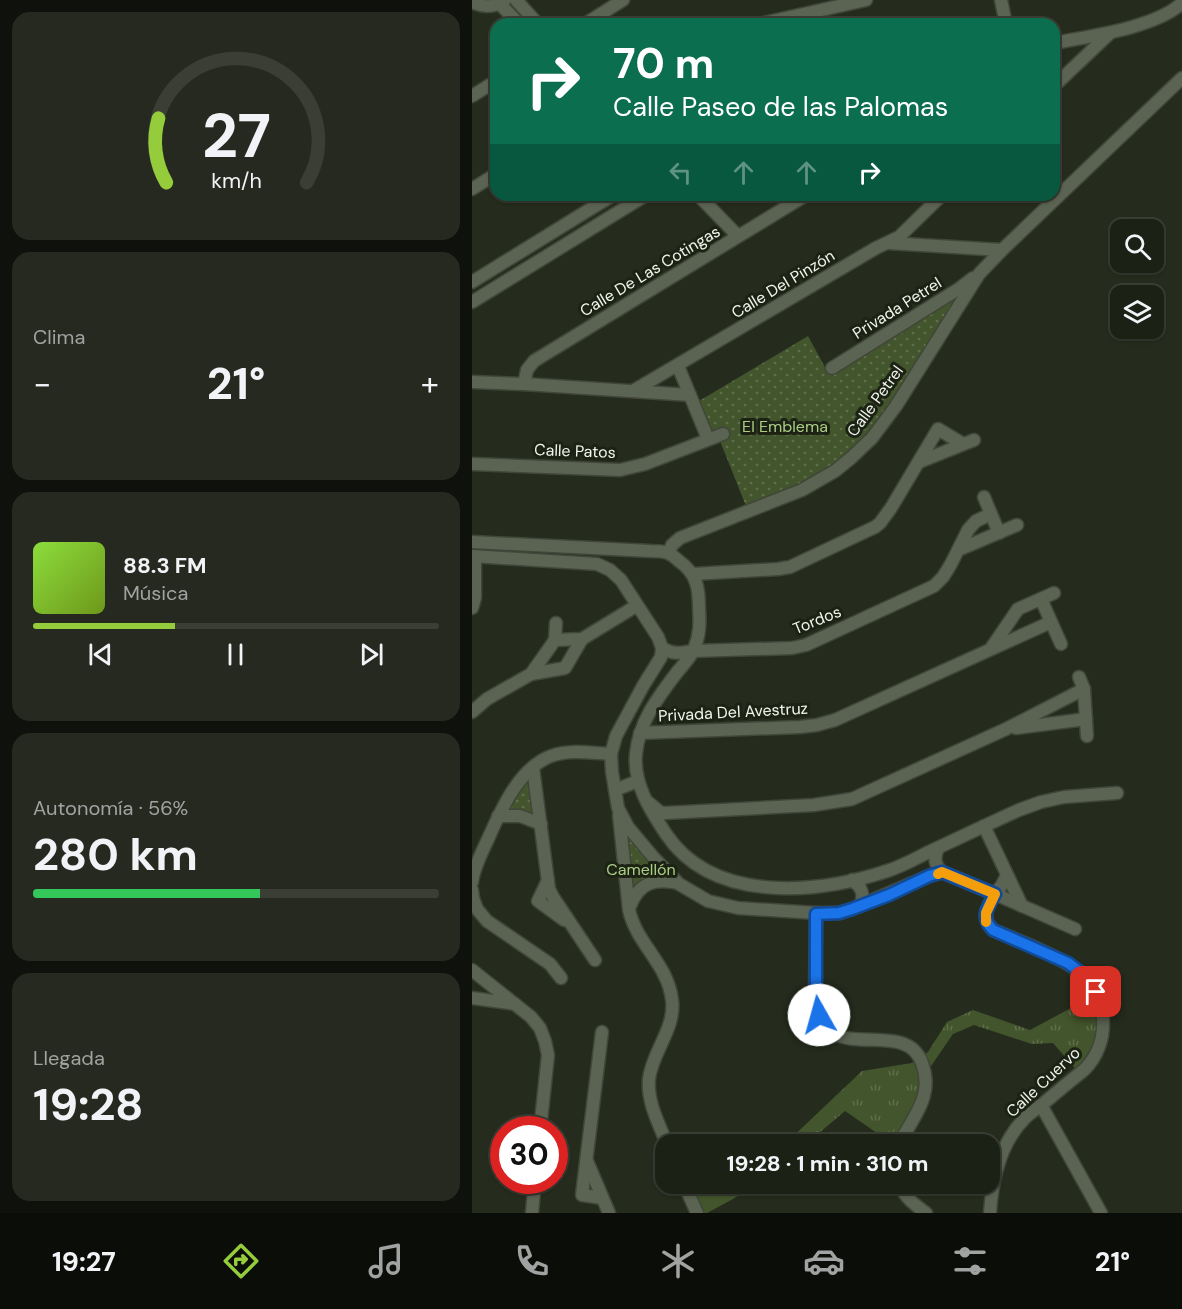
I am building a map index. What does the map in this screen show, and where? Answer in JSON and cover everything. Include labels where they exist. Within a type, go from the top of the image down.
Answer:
[{"type":"street","points":[[516,0],[532,18]]},
{"type":"street","points":[[594,18],[623,0]]},
{"type":"street","points":[[786,18],[866,0]]},
{"type":"street","points":[[1001,0],[1005,18]]},
{"type":"street","points":[[472,3],[482,7],[503,2],[515,18]]},
{"type":"street","points":[[1060,42],[1111,32],[1160,18],[1182,3]]},
{"type":"street","points":[[1060,80],[1111,32]]},
{"type":"street","points":[[1060,195],[1182,78]]},
{"type":"street","points":[[472,96],[490,85]]},
{"type":"street","points":[[472,189],[490,178]]},
{"type":"street","points":[[472,282],[603,201]]},
{"type":"street","points":[[472,302],[633,201]]},
{"type":"street","points":[[704,201],[738,236]]},
{"type":"street","name":"Calle De Las Cotingas","points":[[524,384],[527,370],[534,361],[796,201]]},
{"type":"street","name":"Calle Del Pinzón","points":[[633,391],[899,237],[936,201]]},
{"type":"street","points":[[887,243],[1002,250],[1053,201]]},
{"type":"street","name":"Calle Petrel","points":[[669,554],[672,545],[680,538],[802,490],[835,471],[851,458],[872,438],[896,406],[979,274],[1002,250]]},
{"type":"street","name":"Privada Petrel","points":[[832,368],[979,274]]},
{"type":"street","points":[[678,366],[708,439]]},
{"type":"street","points":[[472,382],[690,395]]},
{"type":"street","points":[[693,573],[790,567],[875,527],[891,508],[938,429],[968,442],[919,462]]},
{"type":"street","name":"Calle Patos","points":[[472,464],[620,470],[645,464],[724,434]]},
{"type":"street","points":[[984,497],[998,533]]},
{"type":"street","name":"Tordos","points":[[662,648],[670,653],[792,648],[806,645],[934,586],[947,571],[968,530],[976,521],[991,514]]},
{"type":"street","points":[[958,550],[1017,525]]},
{"type":"street","points":[[472,542],[650,551],[669,554],[693,573],[699,592],[699,634],[693,651],[655,702],[640,733],[636,762],[638,781],[646,800],[670,839],[700,867],[722,878],[746,885],[764,887],[819,886],[852,880],[889,870],[1041,802],[1064,797],[1117,793]]},
{"type":"street","points":[[472,608],[475,598],[474,556],[597,564],[610,570],[621,580],[658,637],[662,648],[661,657],[616,736],[611,754],[631,921],[666,977],[673,1004],[672,1018],[649,1077],[649,1092],[653,1109],[663,1134]]},
{"type":"street","points":[[992,648],[1018,609],[1054,593]]},
{"type":"street","points":[[1041,599],[1061,644]]},
{"type":"street","points":[[472,712],[487,699],[531,674],[561,640],[582,639],[637,606]]},
{"type":"street","name":"Privada Del Avestruz","points":[[640,733],[817,725],[835,720],[1051,622]]},
{"type":"street","points":[[556,623],[561,640]]},
{"type":"street","points":[[531,674],[565,669],[582,639]]},
{"type":"street","points":[[1079,677],[1084,689],[1087,736]]},
{"type":"street","points":[[646,800],[660,812],[665,813],[814,805],[852,800],[1006,729],[1084,689]]},
{"type":"street","points":[[1006,729],[1086,719]]},
{"type":"street","points":[[472,882],[479,858],[498,816],[513,791],[533,768],[544,759],[564,752],[611,754]]},
{"type":"street","points":[[533,768],[548,880],[538,901],[574,927],[595,960]]},
{"type":"street","points":[[615,790],[638,781]]},
{"type":"street","points":[[618,808],[628,827],[679,884]]},
{"type":"street","points":[[670,839],[671,826],[678,817],[688,812]]},
{"type":"street","points":[[498,816],[520,816],[541,824]]},
{"type":"street","points":[[984,826],[1022,906]]},
{"type":"street","points":[[938,848],[935,862],[942,872],[1075,929]]},
{"type":"street","points":[[629,910],[635,894],[644,886],[666,880],[679,884],[708,901],[725,906],[816,914],[839,913],[942,872]]},
{"type":"street","points":[[995,894],[1007,875]]},
{"type":"street","points":[[852,880],[862,891],[860,906]]},
{"type":"street","points":[[472,890],[477,909],[487,921],[550,964],[561,978]]},
{"type":"street","name":"Calle Cuervo","points":[[990,1213],[991,1192],[996,1170],[1003,1150],[1013,1133],[1025,1118],[1091,1063],[1101,1041],[1103,1026],[1100,1001],[1084,975],[1068,963],[993,930],[988,925],[985,920],[986,913],[995,894]]},
{"type":"street","points":[[816,914],[816,1004],[819,1015],[826,1025],[835,1034],[847,1037],[897,1041],[911,1048],[920,1057],[925,1070],[924,1098],[904,1134]]},
{"type":"street","points":[[472,970],[516,1004],[540,1028],[548,1056],[542,1116]]},
{"type":"street","points":[[472,998],[516,1004]]},
{"type":"street","points":[[602,1032],[582,1196],[602,1198]]},
{"type":"street","points":[[1041,1105],[1101,1213]]},
{"type":"street","points":[[586,1160],[608,1213]]},
{"type":"street","points":[[532,1213],[534,1194]]},
{"type":"street","points":[[688,1194],[697,1213]]},
{"type":"street","points":[[905,1194],[911,1202],[926,1213]]},
{"type":"green space","name":"El Emblema","points":[[960,288],[952,319],[851,458],[748,511],[718,436],[708,439],[694,404],[808,336],[827,371]]},
{"type":"green space","points":[[533,768],[541,824],[508,815],[508,798]]},
{"type":"green space","name":"Camellón","points":[[618,808],[679,884],[656,881],[629,910]]},
{"type":"green space","points":[[1097,994],[1103,1027],[1080,1074],[1053,1043],[1032,1044],[974,1025],[953,1034],[931,1066],[925,1070],[927,1084],[904,1134],[878,1134],[845,1111],[818,1134],[796,1134],[862,1071],[912,1063],[928,1052],[947,1022],[973,1010],[1030,1030]]},
{"type":"green space","points":[[688,1194],[741,1194],[707,1213],[697,1213]]},
{"type":"slow traffic","points":[[938,874],[942,872],[995,894],[986,913],[986,922]]},
{"type":"route","points":[[819,1015],[816,1004],[816,914],[839,913],[852,909],[942,872],[995,894],[985,920],[993,930],[1068,963],[1084,975],[1096,992]]}]
